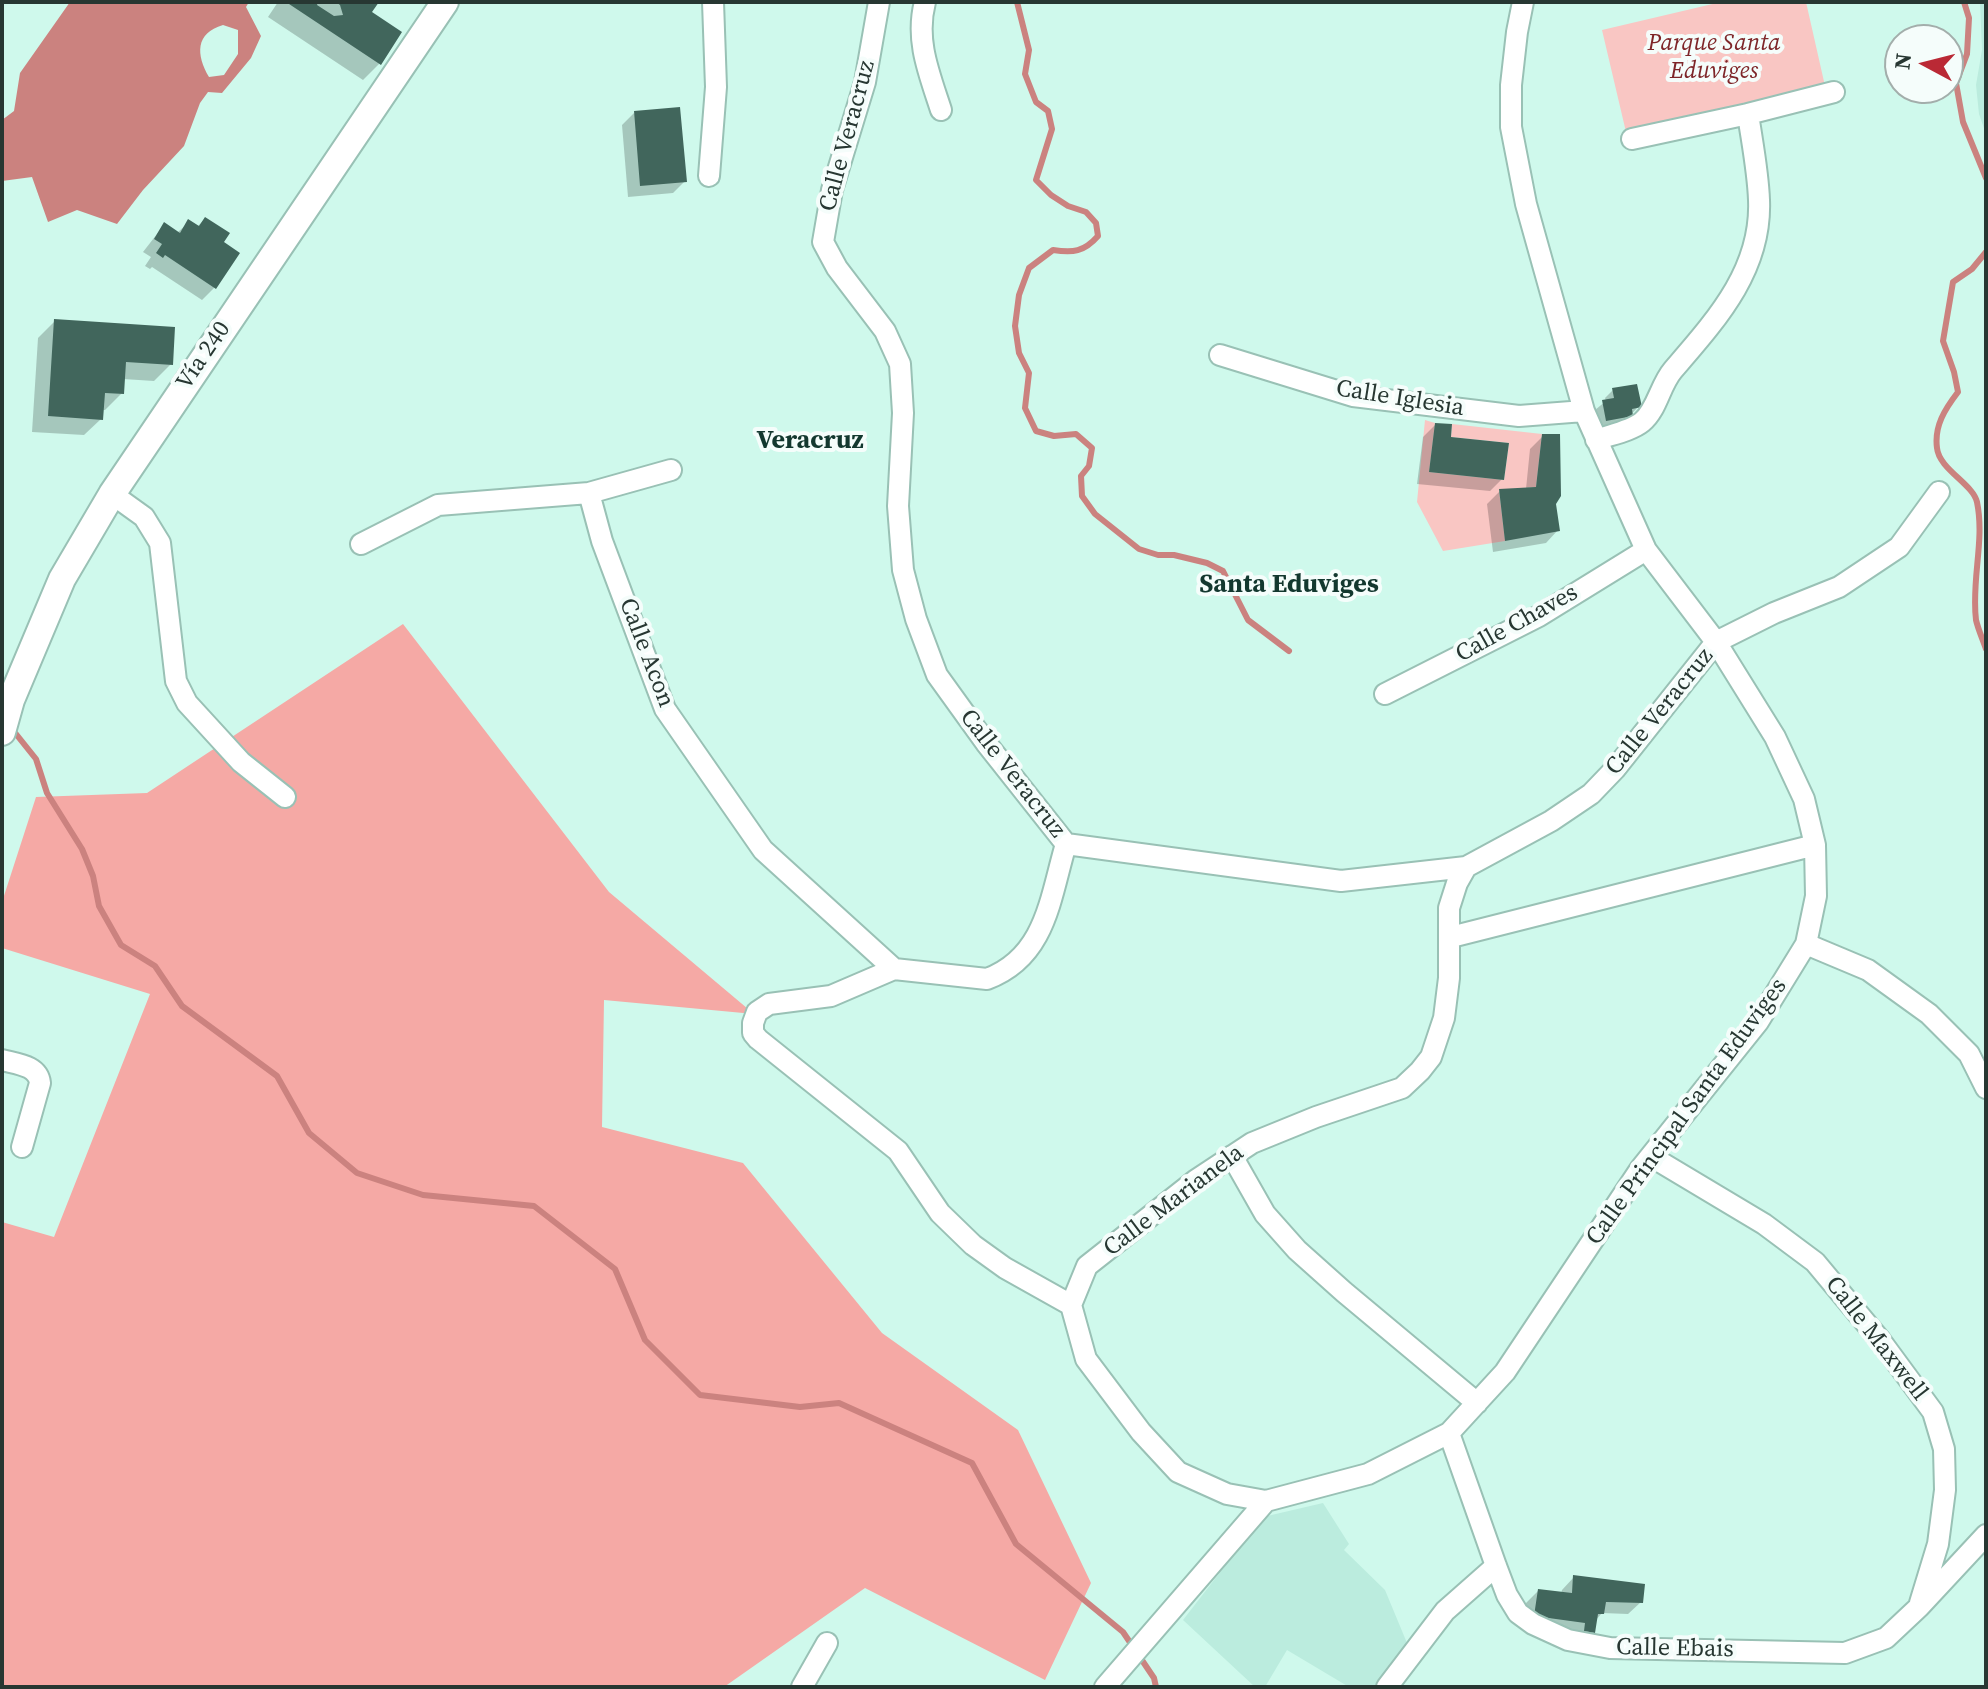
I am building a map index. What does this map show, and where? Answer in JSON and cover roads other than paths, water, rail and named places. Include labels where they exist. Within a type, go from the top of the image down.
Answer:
[{"type":"main road","name":"Vía 240","points":[[2,732],[11,700],[62,579],[112,494],[445,2]]},
{"type":"street","points":[[709,176],[716,87],[713,2]]},
{"type":"street","name":"Calle Veracruz","points":[[879,2],[865,82],[832,190],[823,242],[837,268],[885,331],[900,364],[903,413],[898,506],[903,570],[916,619],[937,675],[1066,844],[1341,881],[1466,867],[1551,821],[1591,794],[1615,769],[1716,642]]},
{"type":"street","points":[[917,2],[925,2],[920,22],[924,56],[941,110]]},
{"type":"street","name":"Calle Principal Santa Eduviges","points":[[1266,1501],[1368,1474],[1449,1433],[1477,1403],[1505,1372],[1641,1168],[1758,1022],[1806,944],[1816,896],[1815,845],[1804,799],[1775,737],[1716,642],[1646,550],[1584,411],[1526,204],[1511,127],[1511,85],[1523,2]]},
{"type":"street","points":[[1632,139],[1834,92]]},
{"type":"street","points":[[1596,440],[1641,423],[1653,407],[1663,381],[1721,313],[1750,262],[1757,235],[1759,200],[1748,114]]},
{"type":"street","name":"Calle Iglesia","points":[[1220,355],[1353,396],[1519,416],[1584,411]]},
{"type":"street","points":[[361,544],[438,505],[589,493],[671,470]]},
{"type":"street","points":[[1716,642],[1774,613],[1839,587],[1899,547],[1939,492]]},
{"type":"street","name":"Calle Acon","points":[[589,493],[602,541],[665,709],[763,850],[894,969]]},
{"type":"street","points":[[112,494],[144,517],[160,543],[176,681],[187,703],[241,762],[285,797]]},
{"type":"street","name":"Calle Chaves","points":[[1385,694],[1539,616],[1646,550]]},
{"type":"street","points":[[1066,844],[1037,939],[1019,962],[987,979],[894,969],[831,996],[769,1004],[757,1012],[753,1033],[898,1151],[940,1213],[973,1245],[1005,1268],[1071,1305],[1086,1359],[1141,1432],[1178,1472],[1227,1494],[1266,1501]]},
{"type":"street","points":[[1451,937],[1815,845]]},
{"type":"street","name":"Calle Marianela","points":[[1071,1305],[1087,1266],[1196,1180],[1252,1143],[1402,1088],[1420,1071],[1431,1057],[1444,1018],[1451,937],[1449,908],[1466,867]]},
{"type":"street","points":[[1806,944],[1868,970],[1929,1014],[1969,1054],[1986,1088]]},
{"type":"street","points":[[2,1060],[35,1070],[39,1076],[40,1083],[22,1147]]},
{"type":"street","points":[[1232,1156],[1265,1214],[1297,1250],[1477,1403]]},
{"type":"street","name":"Calle Maxwell","points":[[1652,1157],[1764,1224],[1815,1262],[1880,1340],[1933,1412],[1944,1449],[1945,1490],[1938,1544],[1919,1607]]},
{"type":"street","name":"Calle Ebais","points":[[1449,1433],[1496,1566],[1518,1613],[1533,1624],[1568,1640],[1610,1648],[1845,1653],[1886,1638],[1986,1535]]},
{"type":"street","points":[[1105,1687],[1266,1501]]},
{"type":"street","points":[[1387,1687],[1445,1611],[1496,1566]]},
{"type":"street","points":[[802,1687],[827,1643]]},
{"type":"waterway","points":[[1017,2],[1029,50],[1025,74],[1036,102],[1048,111],[1052,129],[1036,180],[1068,206],[1086,212],[1096,223],[1098,236],[1078,250],[1053,250],[1029,268],[1019,295],[1015,326],[1019,353],[1029,373],[1025,408],[1036,431],[1054,436],[1076,434],[1092,448],[1089,466],[1081,476],[1082,496],[1095,514],[1139,549],[1207,563],[1223,571],[1248,620],[1289,651]]},
{"type":"waterway","points":[[1964,2],[1969,18],[1967,54],[1956,83],[1963,122],[1986,178]]},
{"type":"waterway","points":[[1986,252],[1972,269],[1953,282],[1943,341],[1958,392],[1937,432],[1939,456],[1977,502],[1980,531],[1975,605],[1976,620],[1986,649]]},
{"type":"waterway","points":[[16,734],[36,759],[47,793],[82,849],[93,876],[99,906],[121,945],[155,966],[182,1006],[277,1076],[309,1133],[357,1173],[423,1195],[534,1206],[615,1269],[645,1340],[700,1395],[800,1407],[839,1403],[972,1463],[1016,1544],[1123,1632],[1154,1678],[1156,1687]]},
{"type":"district","name":"Veracruz","points":[[810,441]]},
{"type":"district","name":"Santa Eduviges","points":[[1289,585]]},
{"type":"park label","name":"Parque Santa Eduviges","points":[[1714,58]]}]
